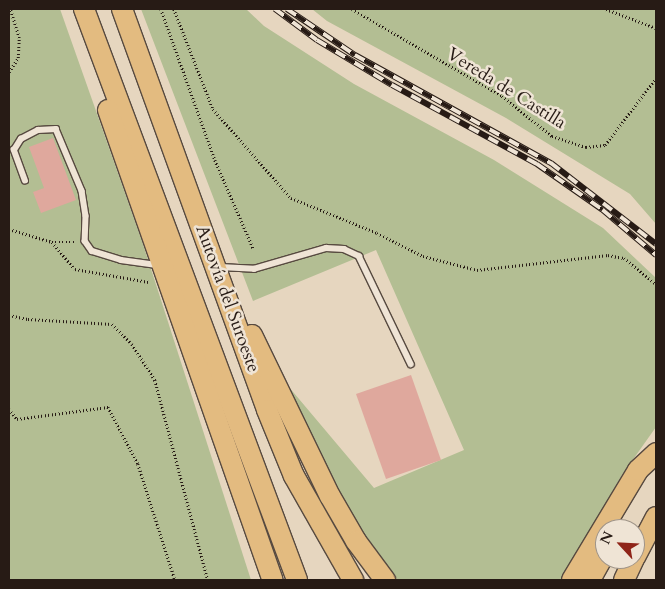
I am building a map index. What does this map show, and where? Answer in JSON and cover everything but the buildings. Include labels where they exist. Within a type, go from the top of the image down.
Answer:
[{"type":"highway","points":[[73,9],[273,580]]},
{"type":"highway","name":"Autovía del Suroeste","points":[[84,9],[297,580]]},
{"type":"highway","name":"Autovía del Suroeste","points":[[122,9],[294,476],[353,580]]},
{"type":"highway","points":[[217,267],[330,496],[385,580]]},
{"type":"highway","points":[[572,580],[638,470],[656,453]]},
{"type":"highway","points":[[623,519],[656,457]]},
{"type":"highway","points":[[645,538],[656,517]]},
{"type":"highway","points":[[590,580],[596,569]]},
{"type":"lane","points":[[25,180],[14,150],[21,139],[38,130],[56,129],[82,191],[86,216],[85,241],[92,251],[121,260],[162,265]]},
{"type":"lane","points":[[217,267],[254,269],[326,248],[344,249],[359,256],[411,364]]},
{"type":"path","points":[[9,72],[18,58],[19,38],[10,9]]},
{"type":"path","points":[[161,9],[215,160],[254,248]]},
{"type":"path","points":[[174,9],[214,109],[291,198],[377,233],[423,256],[477,270],[608,255],[624,258],[656,284]]},
{"type":"path","name":"Vereda de Castilla","points":[[352,9],[502,96],[552,136],[586,147],[605,145],[656,78]]},
{"type":"path","points":[[606,9],[656,28]]},
{"type":"path","points":[[9,229],[52,242],[85,241]]},
{"type":"path","points":[[52,242],[75,268],[150,282]]},
{"type":"path","points":[[9,315],[28,319],[112,324],[132,344],[155,380],[208,580]]},
{"type":"path","points":[[9,409],[17,419],[108,406],[138,464],[175,580]]},
{"type":"green space","points":[[9,9],[60,9],[142,241],[251,580],[9,580]]},
{"type":"green space","points":[[141,9],[246,9],[264,26],[354,84],[494,160],[603,228],[656,278],[656,427],[622,475],[561,580],[398,580],[384,566],[335,494],[283,380],[374,488],[464,450],[376,250],[253,301]]},
{"type":"green space","points":[[312,9],[656,9],[656,224],[630,194],[506,118],[327,21]]},
{"type":"railway","points":[[275,9],[317,40],[392,85],[537,164],[603,210],[656,255]]},
{"type":"railway","points":[[287,9],[355,55],[551,163],[656,244]]}]
